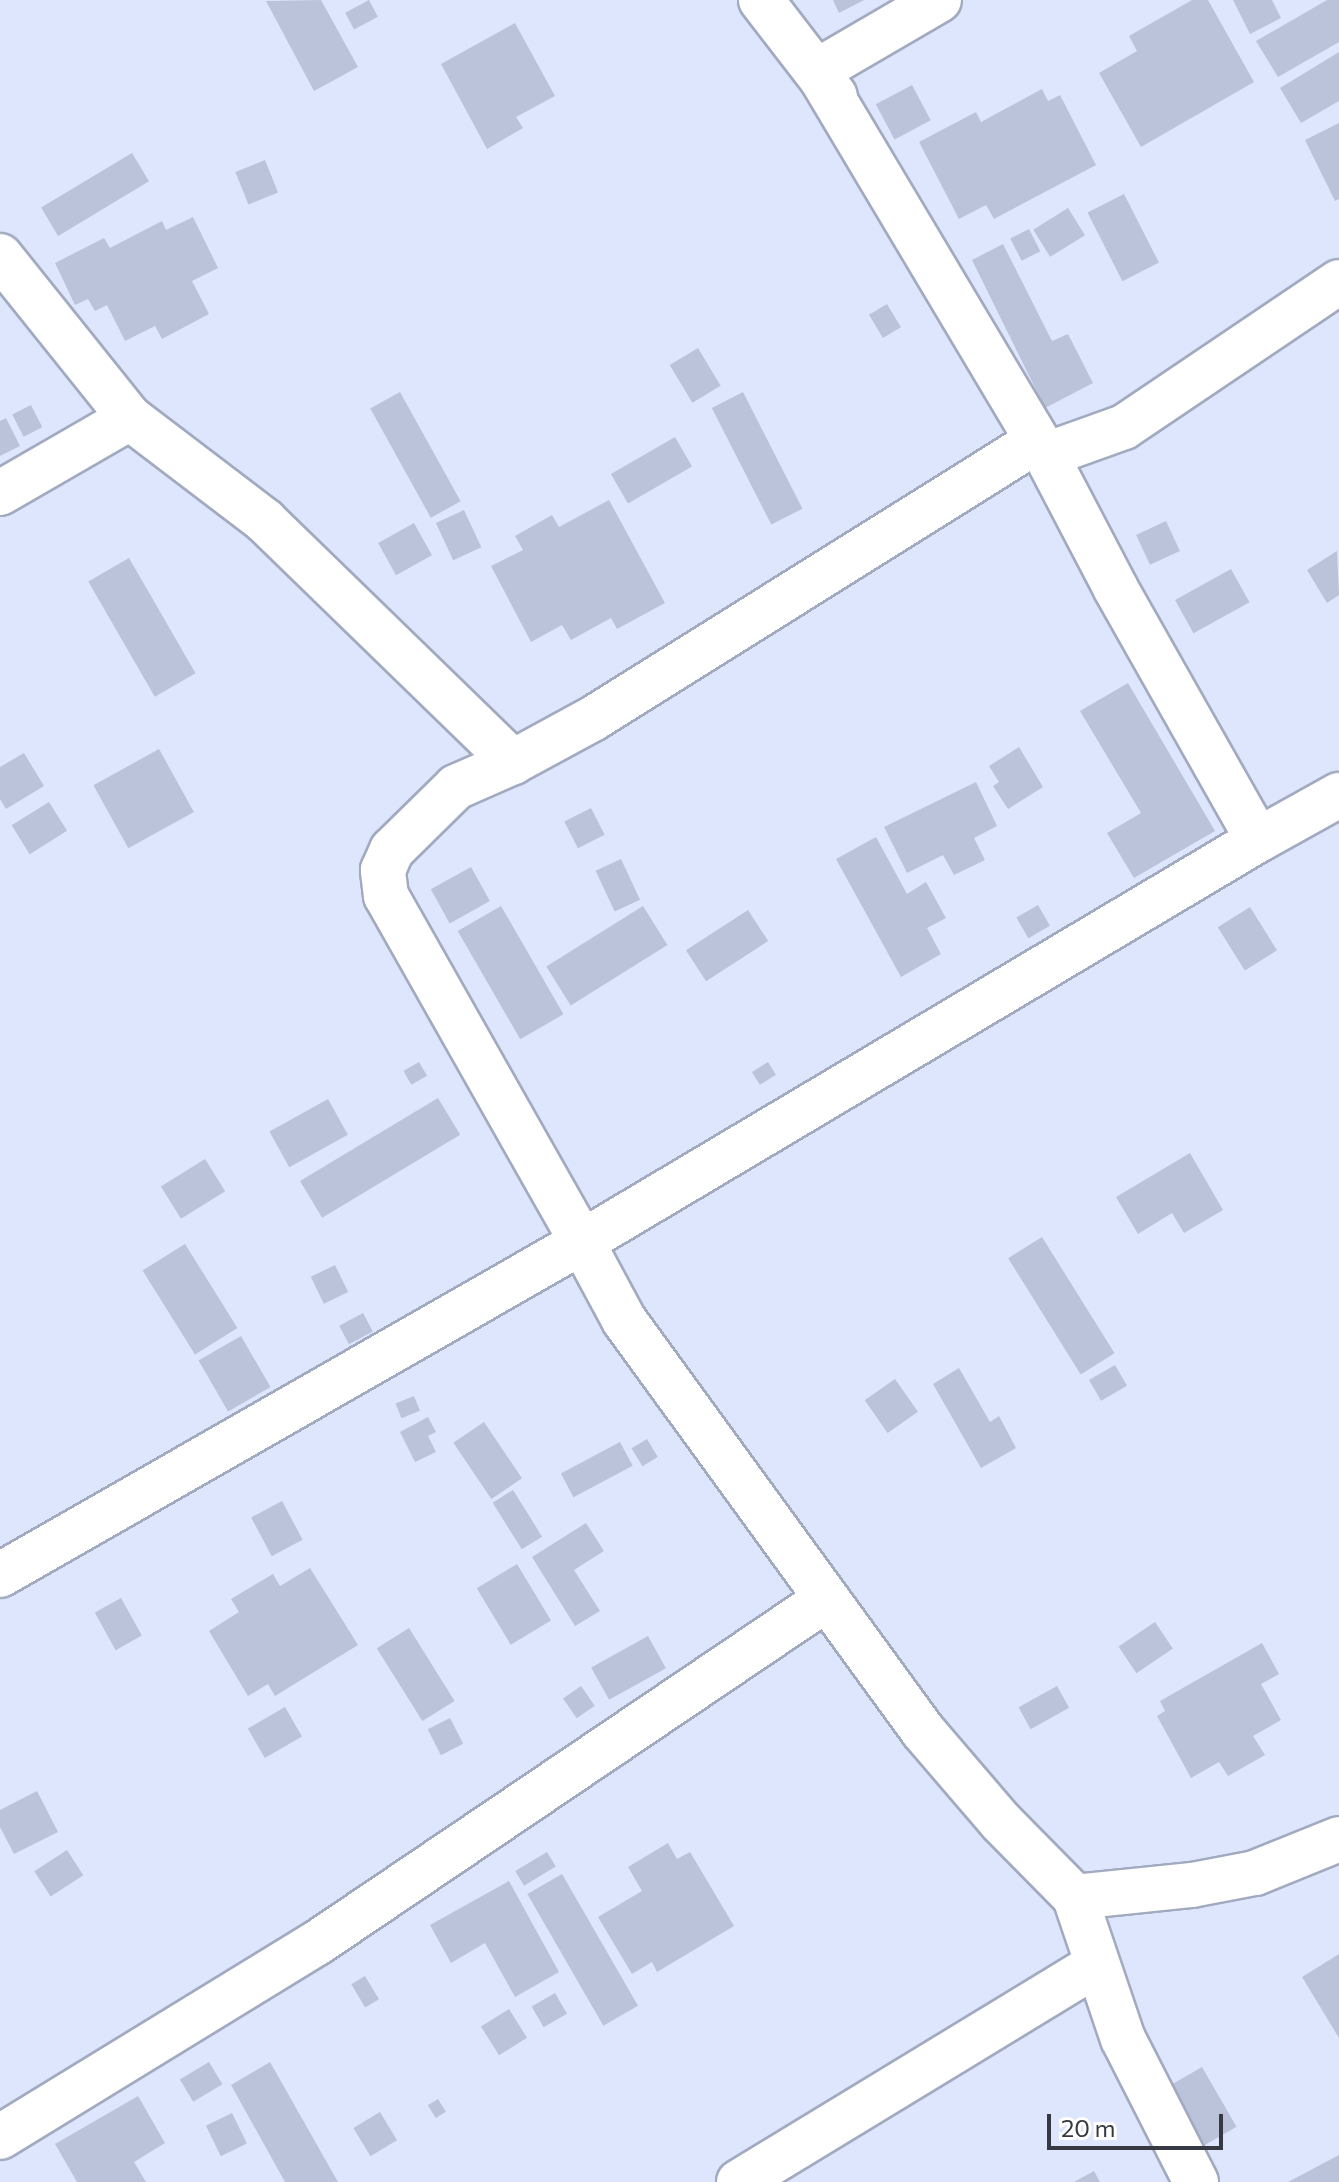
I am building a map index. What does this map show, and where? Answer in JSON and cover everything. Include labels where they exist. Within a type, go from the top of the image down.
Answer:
[{"type":"street","points":[[761,0],[817,71],[1039,449],[1258,840]]},
{"type":"street","points":[[817,71],[939,0]]},
{"type":"street","points":[[0,256],[130,418],[265,521],[513,762]]},
{"type":"street","points":[[1196,2182],[1123,2039],[1075,1897],[1001,1822],[923,1731],[624,1320],[386,896],[383,870],[392,850],[456,787],[513,762],[594,718],[1039,449],[1124,427],[1339,282]]},
{"type":"street","points":[[0,493],[130,418]]},
{"type":"street","points":[[0,1575],[582,1242],[1258,840],[1339,795]]},
{"type":"street","points":[[0,2137],[317,1943],[825,1600]]},
{"type":"street","points":[[1075,1897],[1192,1885],[1255,1873],[1339,1839]]},
{"type":"street","points":[[739,2182],[1097,1964]]},
{"type":"building","points":[[321,0],[358,67],[314,91],[266,1]]},
{"type":"building","points":[[369,0],[378,17],[354,29],[345,13]]},
{"type":"building","points":[[833,0],[864,0],[839,13]]},
{"type":"building","points":[[1192,0],[1208,0],[1254,82],[1141,147],[1099,73],[1137,51],[1129,36]]},
{"type":"building","points":[[1233,0],[1272,0],[1281,18],[1250,34]]},
{"type":"building","points":[[1327,0],[1339,0],[1339,42],[1278,77],[1256,41]]},
{"type":"building","points":[[515,23],[555,96],[516,117],[523,128],[487,149],[441,64]]},
{"type":"building","points":[[1339,52],[1339,101],[1301,123],[1280,88]]},
{"type":"building","points":[[912,85],[931,120],[895,140],[876,104]]},
{"type":"building","points":[[1042,89],[1048,101],[1060,95],[1096,165],[994,219],[986,205],[959,219],[919,142],[976,112],[981,122]]},
{"type":"building","points":[[1339,123],[1339,199],[1335,201],[1305,140]]},
{"type":"building","points":[[132,153],[149,181],[58,236],[41,208]]},
{"type":"building","points":[[265,160],[278,192],[248,204],[235,172]]},
{"type":"building","points":[[1124,194],[1159,263],[1122,281],[1087,213]]},
{"type":"building","points":[[1068,208],[1085,235],[1050,257],[1033,230]]},
{"type":"building","points":[[193,217],[218,268],[192,281],[209,314],[162,339],[155,326],[125,341],[107,305],[95,311],[88,299],[75,305],[55,263],[104,238],[110,248],[162,221],[166,230]]},
{"type":"building","points":[[1029,229],[1040,251],[1022,261],[1010,239]]},
{"type":"building","points":[[1003,244],[1052,341],[1068,334],[1093,383],[1045,408],[972,260]]},
{"type":"building","points":[[887,304],[901,327],[883,338],[869,315]]},
{"type":"building","points":[[698,348],[721,386],[692,403],[670,365]]},
{"type":"building","points":[[400,392],[461,501],[431,518],[370,408]]},
{"type":"building","points":[[743,392],[802,509],[771,525],[712,408]]},
{"type":"building","points":[[31,405],[42,427],[24,437],[12,415]]},
{"type":"building","points":[[6,418],[20,446],[0,456],[0,421]]},
{"type":"building","points":[[675,437],[692,466],[628,503],[611,474]]},
{"type":"building","points":[[609,500],[665,603],[617,629],[611,618],[571,640],[562,625],[531,642],[491,566],[523,550],[515,536],[552,515],[559,527]]},
{"type":"building","points":[[464,510],[481,547],[453,560],[436,523]]},
{"type":"building","points":[[1166,521],[1180,551],[1150,565],[1136,535]]},
{"type":"building","points":[[414,523],[432,555],[396,575],[378,543]]},
{"type":"building","points":[[1337,551],[1339,595],[1327,603],[1307,570]]},
{"type":"building","points":[[129,558],[196,673],[155,697],[88,582]]},
{"type":"building","points":[[1231,569],[1249,602],[1193,633],[1175,600]]},
{"type":"building","points":[[1128,683],[1215,831],[1134,878],[1107,833],[1141,813],[1080,711]]},
{"type":"building","points":[[1019,747],[1043,787],[1008,809],[993,786],[999,782],[989,766]]},
{"type":"building","points":[[159,749],[194,812],[128,848],[93,785]]},
{"type":"building","points":[[24,753],[44,786],[6,809],[0,799],[0,767]]},
{"type":"building","points":[[976,782],[997,826],[974,838],[985,860],[954,875],[943,855],[907,873],[884,827]]},
{"type":"building","points":[[49,802],[67,831],[30,854],[12,825]]},
{"type":"building","points":[[591,808],[605,835],[578,848],[564,822]]},
{"type":"building","points":[[876,837],[907,894],[926,882],[946,918],[927,928],[941,954],[901,977],[836,859]]},
{"type":"building","points":[[621,859],[640,900],[615,912],[596,871]]},
{"type":"building","points":[[471,867],[490,901],[450,923],[431,889]]},
{"type":"building","points":[[1038,905],[1050,926],[1028,938],[1016,918]]},
{"type":"building","points":[[501,906],[564,1014],[520,1039],[458,931]]},
{"type":"building","points":[[643,906],[667,945],[571,1005],[546,966]]},
{"type":"building","points":[[1250,907],[1277,950],[1245,970],[1218,927]]},
{"type":"building","points":[[748,910],[768,941],[706,981],[686,950]]},
{"type":"building","points":[[419,1062],[427,1076],[411,1085],[403,1071]]},
{"type":"building","points":[[768,1062],[776,1075],[760,1085],[752,1072]]},
{"type":"building","points":[[438,1098],[460,1135],[322,1218],[300,1181]]},
{"type":"building","points":[[328,1099],[348,1135],[289,1167],[269,1131]]},
{"type":"building","points":[[1190,1153],[1223,1210],[1184,1233],[1172,1213],[1138,1234],[1116,1197]]},
{"type":"building","points":[[205,1159],[225,1191],[181,1219],[161,1187]]},
{"type":"building","points":[[1042,1237],[1115,1353],[1081,1374],[1008,1258]]},
{"type":"building","points":[[185,1244],[237,1328],[195,1354],[143,1270]]},
{"type":"building","points":[[335,1265],[348,1292],[324,1304],[311,1277]]},
{"type":"building","points":[[363,1313],[373,1332],[349,1344],[339,1326]]},
{"type":"building","points":[[241,1336],[270,1387],[228,1412],[199,1360]]},
{"type":"building","points":[[1115,1365],[1127,1386],[1101,1401],[1089,1380]]},
{"type":"building","points":[[959,1368],[990,1422],[999,1416],[1016,1448],[981,1468],[933,1384]]},
{"type":"building","points":[[895,1379],[918,1412],[888,1433],[865,1400]]},
{"type":"building","points":[[414,1396],[420,1411],[401,1418],[395,1403]]},
{"type":"building","points":[[428,1417],[436,1432],[428,1436],[436,1452],[415,1462],[400,1432]]},
{"type":"building","points":[[484,1422],[522,1478],[491,1499],[453,1443]]},
{"type":"building","points":[[647,1439],[658,1457],[642,1466],[632,1448]]},
{"type":"building","points":[[620,1442],[633,1466],[574,1497],[561,1473]]},
{"type":"building","points":[[513,1490],[542,1537],[522,1549],[493,1503]]},
{"type":"building","points":[[282,1501],[303,1540],[272,1556],[251,1517]]},
{"type":"building","points":[[586,1523],[604,1551],[574,1570],[600,1611],[575,1626],[532,1557]]},
{"type":"building","points":[[517,1564],[551,1621],[511,1645],[477,1588]]},
{"type":"building","points":[[310,1568],[358,1645],[275,1696],[268,1684],[248,1696],[209,1631],[239,1612],[231,1599],[273,1574],[280,1586]]},
{"type":"building","points":[[121,1598],[142,1636],[116,1650],[95,1613]]},
{"type":"building","points":[[1155,1622],[1173,1649],[1136,1673],[1119,1647]]},
{"type":"building","points":[[409,1628],[455,1701],[422,1721],[377,1648]]},
{"type":"building","points":[[648,1636],[666,1668],[609,1700],[591,1668]]},
{"type":"building","points":[[1262,1643],[1279,1674],[1261,1684],[1281,1720],[1253,1736],[1265,1755],[1228,1776],[1219,1762],[1191,1778],[1157,1716],[1165,1711],[1160,1701]]},
{"type":"building","points":[[581,1686],[595,1706],[577,1718],[563,1699]]},
{"type":"building","points":[[1057,1686],[1069,1708],[1031,1729],[1019,1707]]},
{"type":"building","points":[[285,1707],[302,1736],[265,1758],[248,1728]]},
{"type":"building","points":[[450,1718],[463,1744],[441,1755],[428,1729]]},
{"type":"building","points":[[37,1791],[58,1832],[14,1854],[0,1827],[0,1810]]},
{"type":"building","points":[[668,1843],[677,1859],[690,1852],[734,1926],[657,1972],[652,1962],[632,1974],[598,1917],[642,1891],[628,1867]]},
{"type":"building","points":[[67,1850],[83,1875],[51,1896],[34,1871]]},
{"type":"building","points":[[547,1852],[556,1867],[524,1886],[515,1871]]},
{"type":"building","points":[[562,1874],[638,2006],[603,2026],[527,1894]]},
{"type":"building","points":[[509,1881],[559,1972],[515,1997],[485,1943],[451,1963],[430,1925]]},
{"type":"building","points":[[1339,1954],[1339,2038],[1302,1977]]},
{"type":"building","points":[[365,1976],[379,1999],[365,2007],[351,1984]]},
{"type":"building","points":[[555,1993],[567,2014],[544,2027],[532,2007]]},
{"type":"building","points":[[509,2009],[527,2038],[499,2055],[481,2026]]},
{"type":"building","points":[[209,2062],[222,2084],[193,2102],[180,2080]]},
{"type":"building","points":[[270,2062],[338,2182],[285,2182],[231,2085]]},
{"type":"building","points":[[1202,2067],[1236,2127],[1198,2149],[1164,2089]]},
{"type":"building","points":[[138,2096],[165,2143],[134,2162],[146,2182],[77,2182],[55,2144]]},
{"type":"building","points":[[438,2099],[446,2112],[436,2118],[428,2105]]},
{"type":"building","points":[[380,2112],[397,2140],[370,2156],[353,2128]]},
{"type":"building","points":[[232,2113],[247,2144],[221,2156],[206,2126]]},
{"type":"building","points":[[1339,2155],[1339,2182],[1288,2182]]},
{"type":"building","points":[[1094,2171],[1100,2182],[1074,2182]]}]
